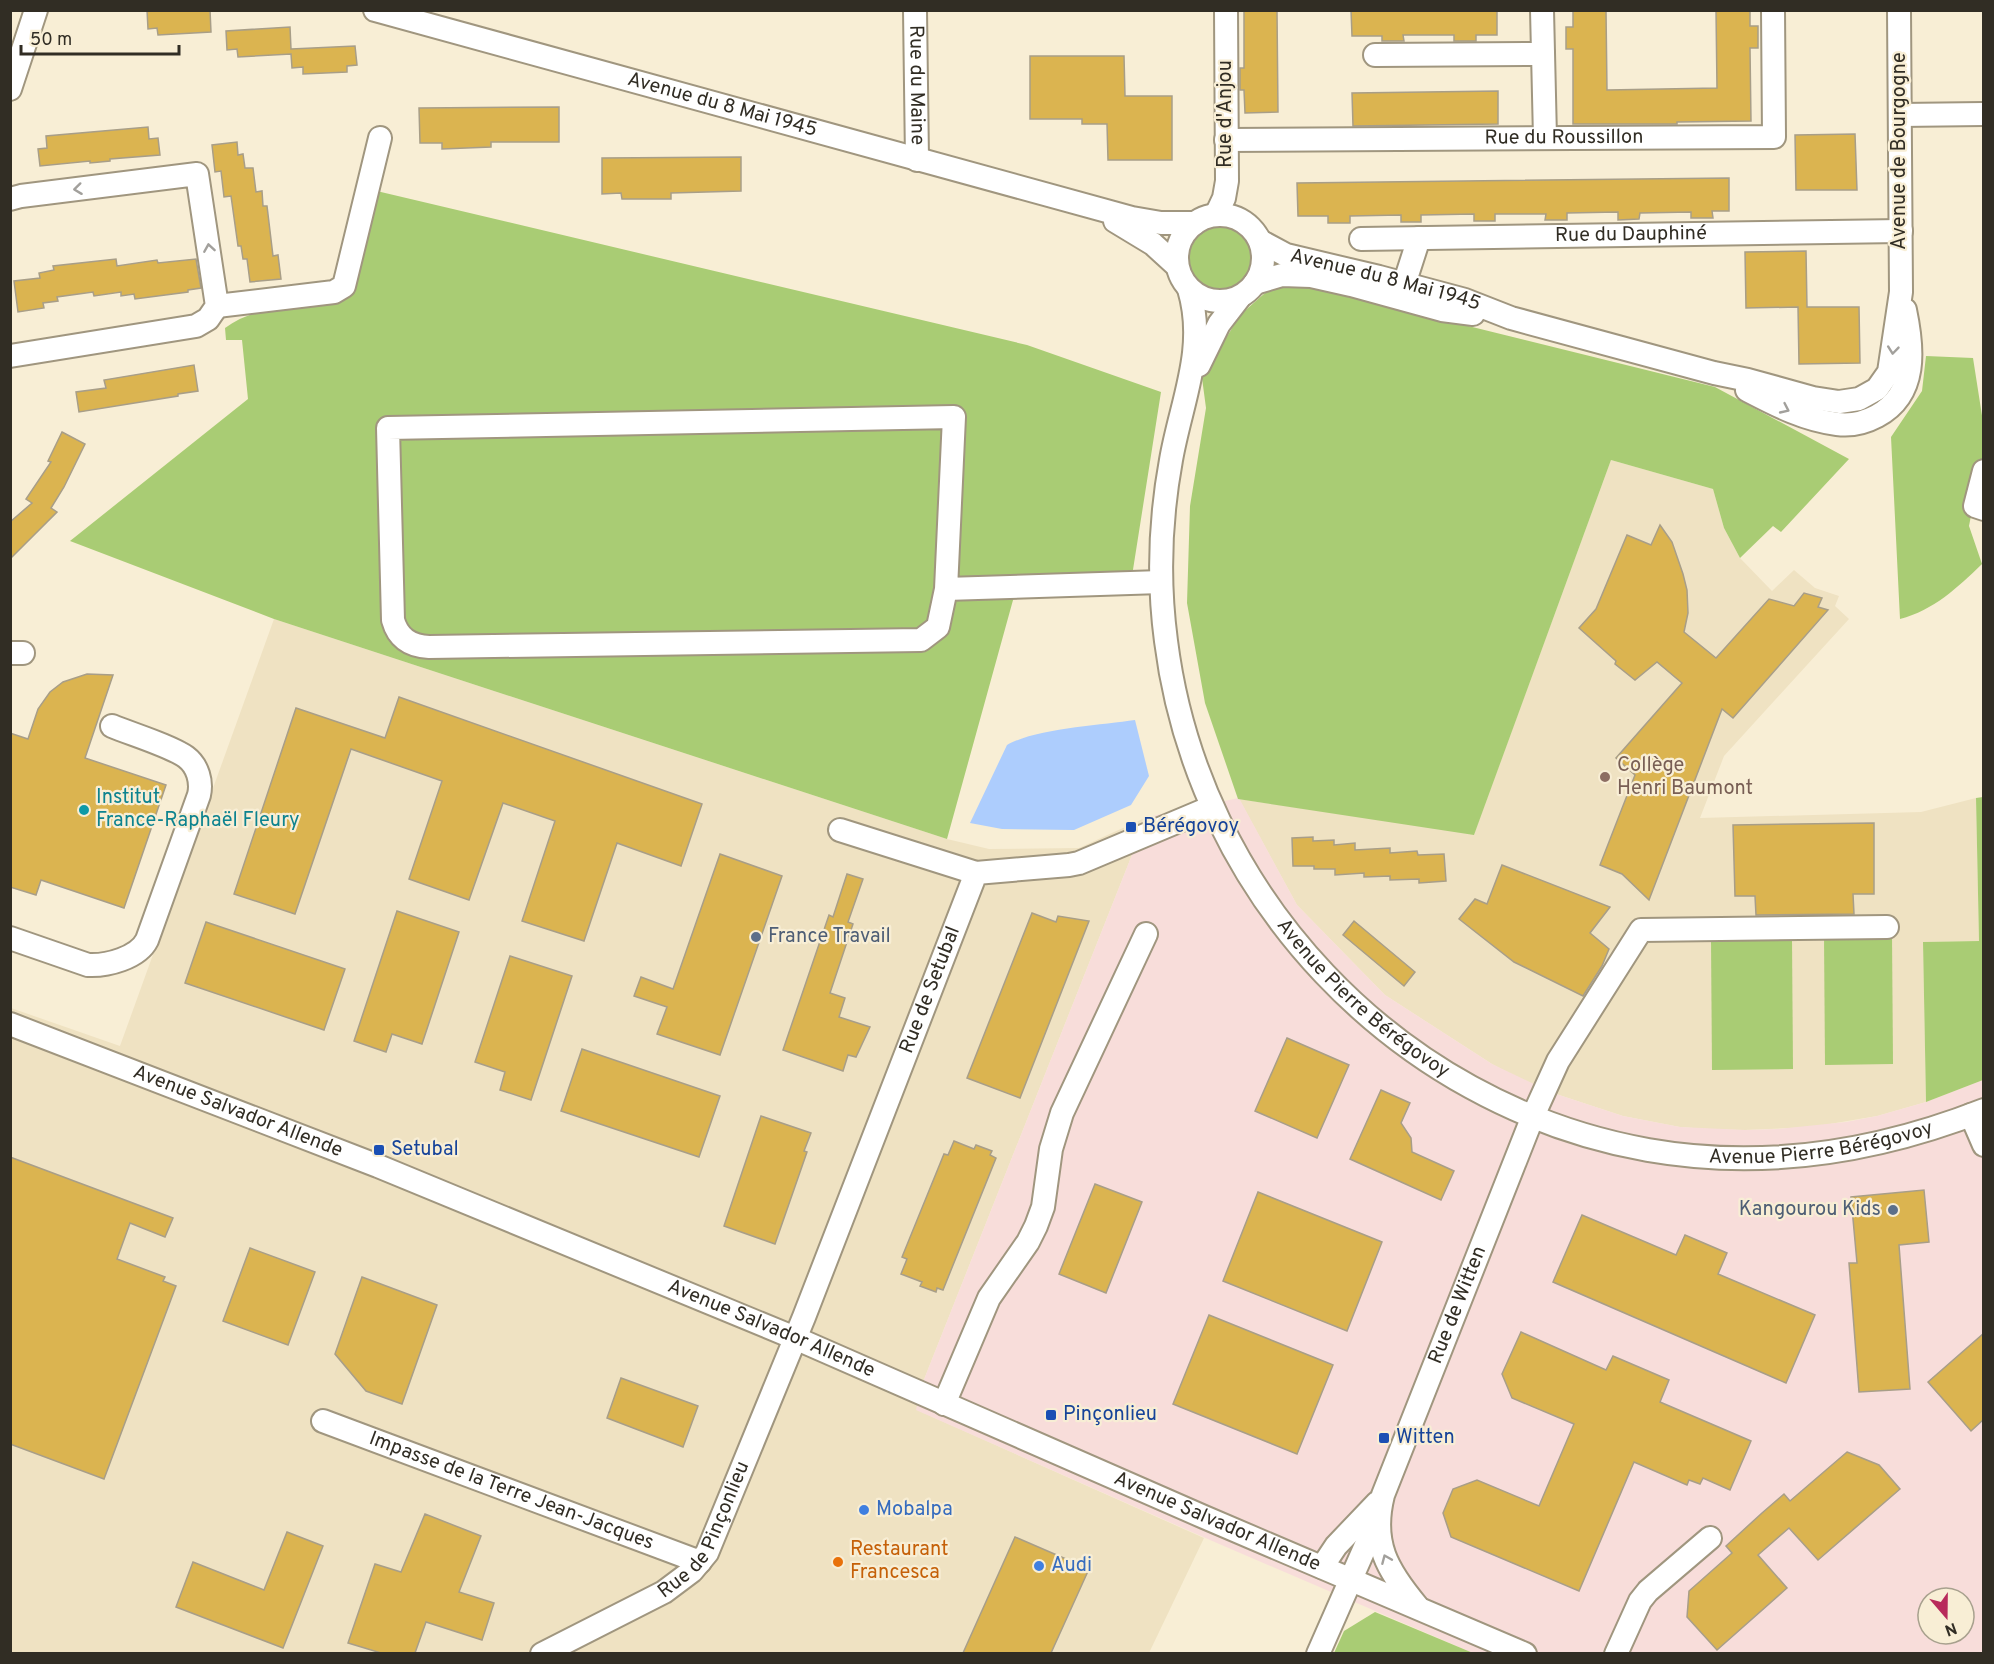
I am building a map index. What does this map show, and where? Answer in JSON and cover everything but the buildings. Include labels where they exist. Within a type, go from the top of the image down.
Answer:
[{"type":"street","points":[[10,89],[36,10]]},
{"type":"street","name":"Avenue du 8 Mai 1945","points":[[375,10],[442,19],[917,160],[1149,221],[1206,219]]},
{"type":"street","name":"Rue du Maine","points":[[915,10],[917,160]]},
{"type":"street","name":"Rue d'Anjou","points":[[1206,219],[1226,189],[1226,10]]},
{"type":"street","points":[[1542,10],[1545,138]]},
{"type":"street","name":"Rue du Roussillon","points":[[1226,140],[1774,136],[1773,10]]},
{"type":"street","name":"Avenue de Bourgogne","points":[[1899,10],[1901,292]]},
{"type":"street","points":[[1375,55],[1543,54]]},
{"type":"street","points":[[1900,115],[1983,114]]},
{"type":"street","points":[[11,352],[196,326],[208,319],[218,306],[334,292],[344,286],[380,138]]},
{"type":"street","points":[[10,199],[197,174],[218,306]]},
{"type":"street","name":"Avenue du 8 Mai 1945","points":[[1070,201],[1108,217],[1145,238],[1177,266]]},
{"type":"street","points":[[1228,216],[1239,220],[1253,231],[1260,242],[1263,253],[1262,266],[1247,290],[1226,301],[1213,301],[1200,297],[1182,279],[1177,266],[1180,242],[1186,231],[1206,219],[1228,216]]},
{"type":"street","name":"Rue du Dauphiné","points":[[1361,239],[1900,231]]},
{"type":"street","points":[[1402,291],[1419,238]]},
{"type":"street","name":"Avenue du 8 Mai 1945","points":[[1260,242],[1295,258],[1402,291]]},
{"type":"street","name":"Avenue du 8 Mai 1945","points":[[1247,290],[1282,275],[1299,275],[1351,285],[1465,300],[1511,318],[1714,373],[1804,417],[1850,425],[1868,420],[1886,411],[1905,387],[1909,375],[1911,347],[1901,292]]},
{"type":"street","name":"Avenue Pierre Bérégovoy","points":[[1190,289],[1196,312],[1196,341],[1188,392],[1171,459],[1165,500],[1161,582],[1167,648],[1177,705],[1212,807],[1233,849],[1269,907],[1306,954],[1351,1000],[1384,1029],[1433,1064],[1479,1090],[1533,1116],[1590,1135],[1649,1150],[1752,1158],[1810,1155],[1914,1135],[1977,1112]]},
{"type":"street","name":"Avenue Pierre Bérégovoy","points":[[1188,392],[1219,324],[1247,290]]},
{"type":"street","points":[[954,417],[946,589],[938,627],[921,640],[429,647],[413,645],[399,634],[393,620],[388,428],[954,417]]},
{"type":"street","points":[[1983,471],[1975,506],[1983,509]]},
{"type":"street","points":[[946,589],[1161,582]]},
{"type":"street","points":[[10,938],[96,966],[132,954],[144,946],[147,940],[200,795],[200,783],[196,769],[187,758],[112,726]]},
{"type":"street","points":[[840,830],[976,873],[1079,863],[1212,807]]},
{"type":"street","name":"Rue de Setubal","points":[[795,1338],[976,873]]},
{"type":"street","name":"Rue de Witten","points":[[1318,1653],[1381,1505],[1533,1116],[1558,1061],[1641,930],[1887,927]]},
{"type":"street","points":[[944,1404],[989,1298],[1028,1242],[1036,1226],[1043,1207],[1051,1149],[1062,1113],[1146,934]]},
{"type":"street","name":"Avenue Salvador Allende","points":[[10,1024],[378,1166],[795,1338],[1525,1653]]},
{"type":"street","points":[[1977,1112],[1983,1145]]},
{"type":"street","name":"Rue de Pinçonlieu","points":[[542,1653],[664,1592],[684,1578],[700,1562],[711,1544],[795,1338]]},
{"type":"street","name":"Impasse de la Terre Jean-Jacques","points":[[323,1421],[700,1562]]},
{"type":"street","name":"Rue de Witten","points":[[1322,1567],[1336,1546],[1381,1505]]},
{"type":"street","name":"Rue de Witten","points":[[1381,1505],[1379,1537],[1385,1560],[1399,1584],[1418,1607]]},
{"type":"street","points":[[1616,1653],[1640,1601],[1648,1591],[1710,1538]]},
{"type":"shaded area","name":"Collège Henri Baumont","points":[[1611,460],[1713,489],[1724,528],[1740,558],[1772,591],[1794,570],[1815,588],[1839,596],[1835,606],[1849,619],[1724,756],[1700,818],[1921,812],[1976,798],[1979,941],[1923,942],[1926,1102],[1877,1116],[1812,1127],[1707,1129],[1680,1127],[1623,1116],[1553,1093],[1518,1078],[1492,1064],[1385,995],[1297,905],[1239,799],[1474,834]]},
{"type":"shaded area","points":[[274,619],[947,839],[989,849],[1079,848],[1147,817],[921,1387],[917,1410],[1204,1538],[1149,1653],[11,1654],[11,1008],[120,1046]]},
{"type":"shaded area","points":[[1239,798],[1297,905],[1385,995],[1492,1064],[1553,1093],[1623,1116],[1680,1127],[1778,1129],[1846,1122],[1877,1116],[1926,1102],[1983,1080],[1983,1653],[1473,1653],[916,1410],[921,1387],[1147,817]]},
{"type":"green space","points":[[364,188],[1027,345],[1161,392],[1132,576],[1018,582],[947,839],[274,619],[70,541],[248,399],[242,340],[226,340],[225,328],[237,320],[265,310],[338,299]]},
{"type":"green space","points":[[1221,227],[1239,233],[1247,241],[1253,259],[1247,277],[1239,285],[1221,291],[1203,285],[1195,277],[1189,259],[1195,241],[1203,233]]},
{"type":"green space","points":[[1294,283],[1715,387],[1849,459],[1781,532],[1773,526],[1740,558],[1724,528],[1713,489],[1611,460],[1474,835],[1238,799],[1205,703],[1187,603],[1190,506],[1206,408],[1202,378],[1240,315],[1265,293]]},
{"type":"green space","points":[[1926,356],[1973,358],[1983,422],[1984,449],[1969,526],[1982,564],[1954,590],[1934,604],[1900,619],[1891,437],[1922,391]]},
{"type":"green space","points":[[1983,797],[1983,1080],[1926,1102],[1923,942],[1979,941],[1976,798]]},
{"type":"green space","points":[[1892,935],[1893,1064],[1825,1065],[1824,936]]},
{"type":"green space","points":[[1792,939],[1793,1069],[1712,1070],[1711,940]]},
{"type":"green space","points":[[1375,1612],[1473,1653],[1334,1653],[1344,1631]]},
{"type":"water","points":[[1135,720],[1149,776],[1131,805],[1074,830],[1002,829],[970,823],[1007,745],[1050,731]]},
{"type":"place","name":"Collège Henri Baumont","points":[[1605,777]]},
{"type":"place","name":"Institut France-Raphaël Fleury","points":[[84,810]]},
{"type":"place","name":"Bérégovoy","points":[[1131,827]]},
{"type":"place","name":"France Travail","points":[[756,937]]},
{"type":"place","name":"Setubal","points":[[379,1150]]},
{"type":"place","name":"Kangourou Kids","points":[[1893,1210]]},
{"type":"place","name":"Pinçonlieu","points":[[1051,1415]]},
{"type":"place","name":"Witten","points":[[1384,1438]]},
{"type":"place","name":"Mobalpa","points":[[864,1510]]},
{"type":"place","name":"Restaurant Francesca","points":[[838,1562]]},
{"type":"place","name":"Audi","points":[[1039,1566]]}]
